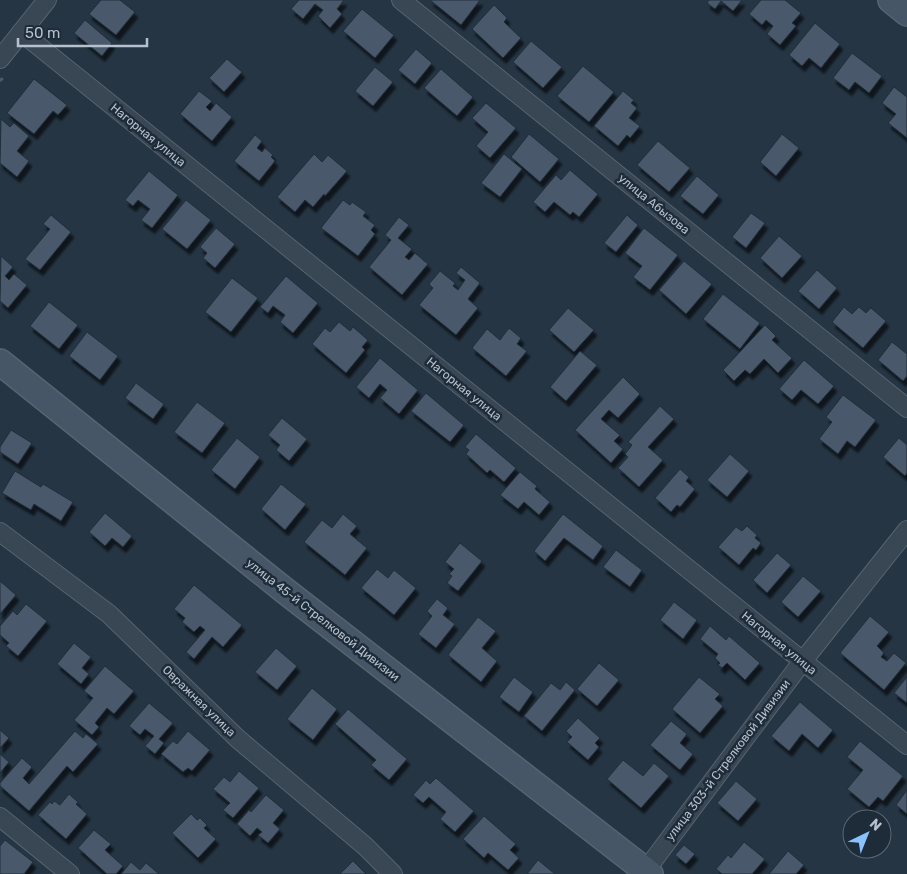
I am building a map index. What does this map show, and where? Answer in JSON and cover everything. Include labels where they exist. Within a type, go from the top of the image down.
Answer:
[{"type":"main road","points":[[891,0],[907,13]]},
{"type":"main road","name":"улица 45-й Стрелковой Дивизии","points":[[0,362],[284,590],[646,873]]},
{"type":"street","points":[[0,59],[47,0]]},
{"type":"street","name":"улица Абызова","points":[[401,0],[907,408]]},
{"type":"street","name":"Нагорная улица","points":[[21,32],[907,745]]},
{"type":"street","name":"улица 303-й Стрелковой Дивизии","points":[[646,873],[802,662],[907,530]]},
{"type":"street","name":"Овражная улица","points":[[0,532],[109,614],[238,739],[365,846],[393,874]]},
{"type":"street","points":[[0,817],[70,874]]},
{"type":"building","points":[[101,0],[120,0],[135,12],[116,35],[89,14]]},
{"type":"building","points":[[299,0],[344,0],[337,9],[342,14],[330,28],[318,16],[323,10],[315,4],[303,19],[291,9]]},
{"type":"building","points":[[430,0],[480,0],[461,25]]},
{"type":"building","points":[[709,0],[742,0],[733,11],[721,1],[715,9],[707,3]]},
{"type":"building","points":[[761,0],[785,0],[801,13],[792,23],[796,26],[780,45],[767,34],[773,26],[766,20],[762,25],[749,14]]},
{"type":"building","points":[[494,5],[507,18],[504,22],[521,38],[503,58],[472,29]]},
{"type":"building","points":[[362,9],[394,35],[375,58],[343,31]]},
{"type":"building","points":[[85,20],[112,43],[102,56],[74,33]]},
{"type":"building","points":[[815,23],[840,44],[821,68],[809,58],[802,66],[789,55]]},
{"type":"building","points":[[531,41],[562,67],[543,88],[513,62]]},
{"type":"building","points":[[416,49],[432,63],[415,84],[398,70]]},
{"type":"building","points":[[852,53],[882,76],[869,93],[855,82],[849,90],[833,78]]},
{"type":"building","points":[[227,59],[242,72],[224,92],[209,78]]},
{"type":"building","points":[[583,66],[614,92],[589,122],[557,96]]},
{"type":"building","points":[[375,67],[393,82],[373,106],[355,91]]},
{"type":"building","points":[[441,69],[473,97],[457,116],[424,88]]},
{"type":"building","points":[[34,79],[67,105],[58,115],[53,111],[34,134],[7,113]]},
{"type":"building","points":[[894,87],[907,97],[907,138],[888,123],[896,114],[882,103]]},
{"type":"building","points":[[199,91],[212,101],[206,107],[210,111],[216,103],[232,117],[212,141],[180,114]]},
{"type":"building","points":[[623,91],[634,100],[631,103],[637,108],[629,118],[640,126],[630,138],[627,135],[618,146],[594,126]]},
{"type":"building","points":[[486,103],[516,128],[490,158],[476,146],[488,132],[472,118]]},
{"type":"building","points":[[1,119],[10,127],[14,123],[29,136],[17,151],[29,161],[17,177],[0,163]]},
{"type":"building","points":[[529,134],[559,159],[540,182],[511,157]]},
{"type":"building","points":[[782,134],[799,148],[776,176],[760,162]]},
{"type":"building","points":[[255,135],[262,141],[257,148],[262,152],[265,148],[273,155],[271,157],[275,161],[259,181],[234,161]]},
{"type":"building","points":[[658,141],[690,168],[669,192],[637,165]]},
{"type":"building","points":[[314,154],[322,162],[328,155],[347,171],[313,207],[305,200],[295,212],[277,197]]},
{"type":"building","points":[[504,154],[522,169],[500,197],[481,183]]},
{"type":"building","points":[[570,170],[598,194],[579,217],[573,212],[570,215],[554,202],[545,212],[533,202],[556,175],[561,180]]},
{"type":"building","points":[[149,171],[178,195],[152,228],[141,220],[150,209],[138,200],[133,206],[125,200]]},
{"type":"building","points":[[697,176],[719,195],[703,214],[680,196]]},
{"type":"building","points":[[186,200],[211,220],[187,249],[162,229]]},
{"type":"building","points":[[343,200],[350,205],[352,202],[366,212],[363,216],[375,225],[371,230],[375,234],[358,256],[321,228]]},
{"type":"building","points":[[751,213],[765,223],[746,248],[732,237]]},
{"type":"building","points":[[51,215],[71,232],[40,270],[25,259],[50,229],[43,224]]},
{"type":"building","points":[[627,215],[638,225],[616,252],[604,243]]},
{"type":"building","points":[[399,217],[409,225],[398,238],[412,249],[405,257],[409,260],[415,253],[428,264],[402,295],[369,267],[391,240],[385,235]]},
{"type":"building","points":[[216,228],[235,244],[215,268],[203,258],[207,253],[200,247]]},
{"type":"building","points":[[644,228],[678,255],[650,290],[633,277],[642,266],[625,253]]},
{"type":"building","points":[[779,236],[802,256],[782,278],[760,258]]},
{"type":"building","points":[[1,256],[13,267],[5,276],[9,280],[14,274],[27,285],[8,308],[0,301]]},
{"type":"building","points":[[684,261],[712,284],[686,314],[659,290]]},
{"type":"building","points":[[461,267],[480,283],[468,299],[478,308],[456,335],[419,305],[433,288],[429,284],[440,271],[455,283],[453,286],[458,290],[465,280],[456,273]]},
{"type":"building","points":[[817,270],[837,288],[819,309],[798,291]]},
{"type":"building","points":[[286,276],[318,303],[293,333],[280,322],[285,315],[273,306],[268,313],[260,307]]},
{"type":"building","points":[[232,278],[258,298],[231,332],[205,312]]},
{"type":"building","points":[[723,294],[760,323],[740,349],[703,319]]},
{"type":"building","points":[[49,302],[78,325],[59,349],[30,326]]},
{"type":"building","points":[[844,307],[852,314],[859,307],[866,313],[871,308],[886,321],[863,348],[832,322]]},
{"type":"building","points":[[568,308],[594,330],[574,352],[549,330]]},
{"type":"building","points":[[339,322],[350,331],[353,327],[368,340],[362,347],[365,350],[346,373],[312,344],[325,328],[330,332]]},
{"type":"building","points":[[765,325],[776,336],[772,340],[792,358],[778,373],[764,359],[750,374],[745,370],[734,381],[723,370]]},
{"type":"building","points":[[509,328],[521,338],[517,344],[527,351],[506,376],[472,348],[487,329],[500,340]]},
{"type":"building","points":[[87,332],[118,356],[100,380],[69,356]]},
{"type":"building","points":[[892,342],[907,354],[907,376],[903,381],[878,360]]},
{"type":"building","points":[[580,351],[597,365],[566,401],[550,387]]},
{"type":"building","points":[[380,358],[418,390],[399,414],[380,398],[387,390],[380,384],[369,398],[356,387]]},
{"type":"building","points":[[804,360],[834,386],[818,404],[801,390],[792,400],[779,389]]},
{"type":"building","points":[[623,377],[640,394],[618,418],[609,410],[601,419],[620,435],[614,441],[623,449],[611,463],[575,430]]},
{"type":"building","points":[[136,383],[164,404],[153,419],[125,398]]},
{"type":"building","points":[[426,393],[464,425],[450,442],[411,411]]},
{"type":"building","points":[[843,395],[876,420],[855,447],[847,441],[838,454],[819,439],[832,422],[826,417]]},
{"type":"building","points":[[197,402],[225,423],[202,453],[174,432]]},
{"type":"building","points":[[660,406],[674,419],[648,447],[663,460],[639,487],[618,468],[628,457],[625,454],[632,445],[628,442]]},
{"type":"building","points":[[282,418],[307,439],[289,461],[276,450],[280,445],[268,435]]},
{"type":"building","points":[[11,430],[32,443],[18,464],[0,452],[0,447]]},
{"type":"building","points":[[476,434],[516,468],[504,482],[490,470],[487,473],[466,454],[469,450],[465,447]]},
{"type":"building","points":[[237,438],[260,457],[235,489],[211,470]]},
{"type":"building","points":[[899,438],[907,445],[907,473],[905,476],[883,457]]},
{"type":"building","points":[[730,454],[749,471],[727,497],[707,480]]},
{"type":"building","points":[[680,469],[689,477],[686,481],[695,489],[680,507],[677,505],[671,512],[655,498]]},
{"type":"building","points":[[15,471],[41,487],[43,484],[73,502],[61,521],[34,504],[31,510],[2,493]]},
{"type":"building","points":[[520,472],[537,486],[535,489],[550,502],[539,515],[524,502],[518,509],[500,495]]},
{"type":"building","points":[[281,484],[306,504],[285,530],[261,509]]},
{"type":"building","points":[[105,513],[132,536],[123,547],[112,538],[105,546],[89,532]]},
{"type":"building","points":[[343,514],[357,526],[350,534],[367,548],[345,575],[304,542],[322,520],[332,528]]},
{"type":"building","points":[[563,514],[603,546],[593,560],[564,538],[545,561],[534,551]]},
{"type":"building","points":[[747,526],[757,535],[755,538],[761,543],[756,550],[753,548],[739,565],[718,547],[736,527],[742,531]]},
{"type":"building","points":[[460,543],[482,561],[458,591],[447,583],[452,576],[449,574],[454,569],[445,562]]},
{"type":"building","points":[[616,550],[642,570],[630,587],[603,567]]},
{"type":"building","points":[[777,553],[791,565],[767,593],[753,580]]},
{"type":"building","points":[[377,569],[388,578],[394,570],[416,588],[394,615],[361,588]]},
{"type":"building","points":[[803,576],[821,591],[798,617],[781,602]]},
{"type":"building","points":[[0,581],[16,595],[0,614]]},
{"type":"building","points":[[194,585],[242,625],[223,647],[212,637],[194,659],[186,652],[205,630],[200,626],[194,632],[182,622],[185,618],[174,609]]},
{"type":"building","points":[[437,599],[448,608],[443,615],[455,624],[436,648],[418,634],[432,616],[427,611]]},
{"type":"building","points":[[674,602],[697,620],[683,639],[660,620]]},
{"type":"building","points":[[26,604],[47,621],[18,656],[6,646],[9,643],[0,635],[0,626],[13,611],[17,615]]},
{"type":"building","points":[[870,616],[889,632],[877,646],[884,653],[881,657],[887,661],[894,653],[906,663],[884,690],[840,653]]},
{"type":"building","points":[[478,617],[496,631],[482,648],[497,661],[481,682],[448,655]]},
{"type":"building","points":[[710,626],[726,640],[729,636],[760,663],[745,680],[727,663],[722,668],[718,665],[720,663],[715,658],[718,654],[700,639]]},
{"type":"building","points":[[74,643],[91,657],[82,668],[89,674],[81,684],[57,664]]},
{"type":"building","points":[[276,648],[297,666],[277,690],[255,672]]},
{"type":"building","points":[[599,663],[619,680],[597,706],[577,689]]},
{"type":"building","points":[[105,666],[134,691],[114,714],[107,708],[95,723],[99,727],[92,735],[74,720],[93,698],[84,691]]},
{"type":"building","points":[[514,677],[533,692],[519,712],[499,697]]},
{"type":"building","points":[[699,677],[720,694],[715,699],[723,706],[700,733],[672,709]]},
{"type":"building","points":[[907,677],[907,703],[894,693]]},
{"type":"building","points":[[566,682],[575,690],[542,731],[524,716],[551,683],[560,690]]},
{"type":"building","points":[[312,688],[337,709],[313,740],[287,719]]},
{"type":"building","points":[[800,702],[833,730],[818,748],[802,734],[789,751],[771,736]]},
{"type":"building","points":[[149,703],[173,723],[159,739],[164,743],[155,754],[145,746],[154,736],[145,729],[140,735],[129,726]]},
{"type":"building","points":[[348,709],[407,759],[389,780],[371,765],[376,760],[335,724]]},
{"type":"building","points":[[578,718],[600,738],[595,743],[599,747],[588,760],[567,742],[572,737],[566,731]]},
{"type":"building","points":[[671,721],[687,734],[680,743],[693,754],[680,770],[650,745]]},
{"type":"building","points":[[0,730],[9,738],[0,748]]},
{"type":"building","points":[[75,731],[83,738],[86,734],[98,744],[73,772],[67,766],[29,811],[0,786],[0,783],[22,758],[32,767],[23,778],[29,784]]},
{"type":"building","points":[[188,731],[210,750],[192,771],[188,768],[183,772],[161,754],[173,741],[177,744]]},
{"type":"building","points":[[860,741],[903,776],[883,801],[878,797],[869,807],[847,789],[863,770],[847,757]]},
{"type":"building","points":[[0,754],[9,762],[0,773]]},
{"type":"building","points":[[623,760],[643,776],[654,763],[669,776],[641,808],[607,779]]},
{"type":"building","points":[[239,771],[259,788],[233,818],[223,810],[230,803],[213,789],[224,777],[230,782]]},
{"type":"building","points":[[436,778],[474,811],[455,832],[440,819],[446,812],[429,797],[423,803],[413,795],[426,780],[430,784]]},
{"type":"building","points":[[736,781],[757,799],[738,821],[717,803]]},
{"type":"building","points":[[907,790],[907,814],[896,805]]},
{"type":"building","points":[[69,794],[87,814],[66,839],[38,815],[50,802],[52,804],[54,801],[60,805]]},
{"type":"building","points":[[266,795],[284,810],[273,823],[280,829],[268,843],[258,835],[262,832],[257,828],[250,836],[237,824]]},
{"type":"building","points":[[191,814],[197,820],[200,818],[207,825],[204,828],[216,839],[198,858],[172,833]]},
{"type":"building","points":[[484,816],[516,844],[510,850],[519,858],[508,870],[488,853],[484,858],[463,839]]},
{"type":"building","points":[[94,830],[111,844],[105,850],[123,866],[116,874],[107,874],[78,848]]},
{"type":"building","points":[[5,840],[33,862],[24,874],[0,874],[0,846]]},
{"type":"building","points":[[744,842],[765,859],[752,874],[722,874],[716,869],[728,855],[731,858]]},
{"type":"building","points":[[684,845],[695,854],[686,864],[675,855]]},
{"type":"building","points":[[788,851],[804,865],[796,874],[769,874]]},
{"type":"building","points":[[538,860],[555,874],[527,874]]},
{"type":"building","points":[[353,861],[366,874],[340,874]]},
{"type":"building","points":[[131,862],[140,870],[146,863],[159,874],[121,874]]}]
